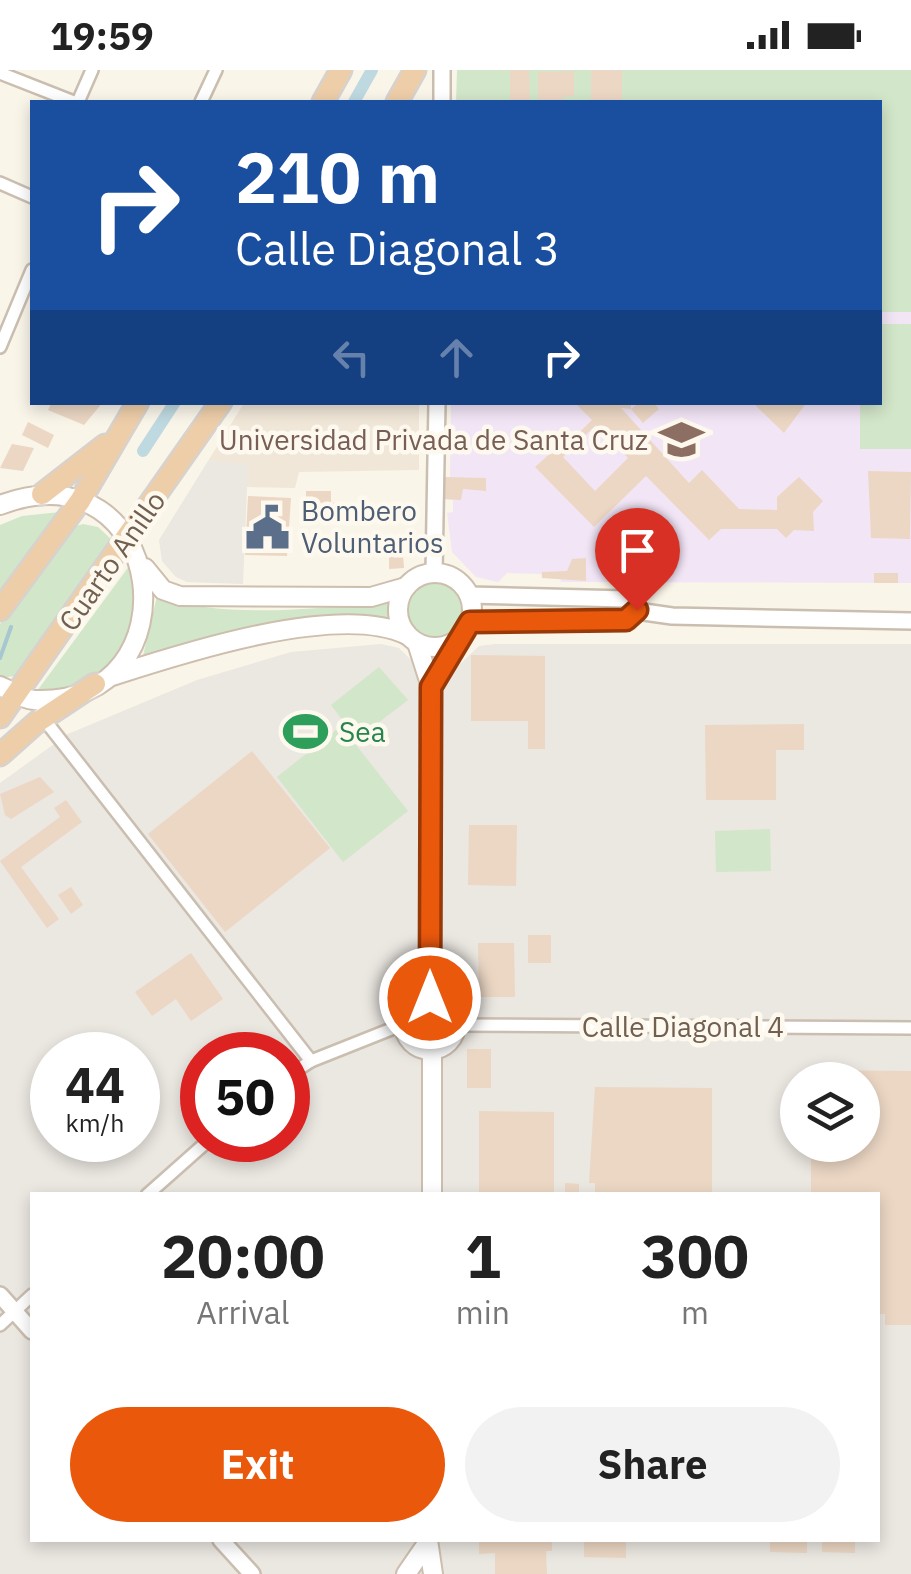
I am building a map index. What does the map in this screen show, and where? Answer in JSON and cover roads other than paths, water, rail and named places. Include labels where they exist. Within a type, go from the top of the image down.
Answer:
[{"type":"highway","points":[[325,100],[341,70]]},
{"type":"highway","points":[[398,100],[415,70]]},
{"type":"highway","points":[[0,610],[80,501],[136,405]]},
{"type":"highway","name":"Cuarto Anillo","points":[[0,717],[23,700],[219,405]]},
{"type":"highway","points":[[42,494],[117,434]]},
{"type":"highway","points":[[0,755],[23,700],[98,682]]},
{"type":"main road","points":[[0,504],[42,494],[80,501],[116,523],[157,585],[180,596],[372,596],[406,587],[416,578],[434,573],[454,579],[468,595],[470,622],[431,687]]},
{"type":"main road","points":[[98,682],[122,662],[140,631],[146,596],[140,561]]},
{"type":"main road","points":[[406,587],[398,611],[431,687],[430,998]]},
{"type":"main road","points":[[98,682],[206,647],[290,630],[374,624],[437,648],[456,641]]},
{"type":"main road","points":[[430,998],[446,1004],[456,1024],[446,1044],[432,1050],[416,1046],[404,1024],[409,1008],[430,998]]},
{"type":"main road","points":[[432,1050],[432,1192]]},
{"type":"main road","points":[[406,1574],[427,1542]]},
{"type":"main road","points":[[428,1542],[433,1574]]},
{"type":"street","points":[[77,100],[92,70]]},
{"type":"street","points":[[203,100],[216,70]]},
{"type":"street","points":[[442,70],[442,100]]},
{"type":"street","points":[[0,74],[71,100]]},
{"type":"street","points":[[0,183],[30,196]]},
{"type":"street","points":[[0,348],[30,275]]},
{"type":"street","points":[[434,573],[437,405]]},
{"type":"street","points":[[468,595],[626,599],[637,610],[758,620],[911,621]]},
{"type":"street","points":[[577,598],[577,620]]},
{"type":"street","points":[[470,622],[626,620],[637,610]]},
{"type":"street","points":[[23,700],[311,1061],[404,1024]]},
{"type":"street","name":"Calle Diagonal 4","points":[[456,1024],[911,1028]]},
{"type":"street","points":[[149,1192],[184,1162]]},
{"type":"street","points":[[0,1295],[30,1329]]},
{"type":"street","points":[[0,1324],[30,1298]]},
{"type":"street","points":[[223,1542],[252,1574]]},
{"type":"waterway","points":[[355,100],[372,70]]},
{"type":"waterway","points":[[143,451],[173,405]]},
{"type":"waterway","points":[[0,658],[11,627]]},
{"type":"place","name":"Universidad Privada de Santa Cruz","points":[[681,440]]},
{"type":"place","name":"Bombero Voluntarios","points":[[268,527]]},
{"type":"place","name":"Sea","points":[[306,732]]}]
